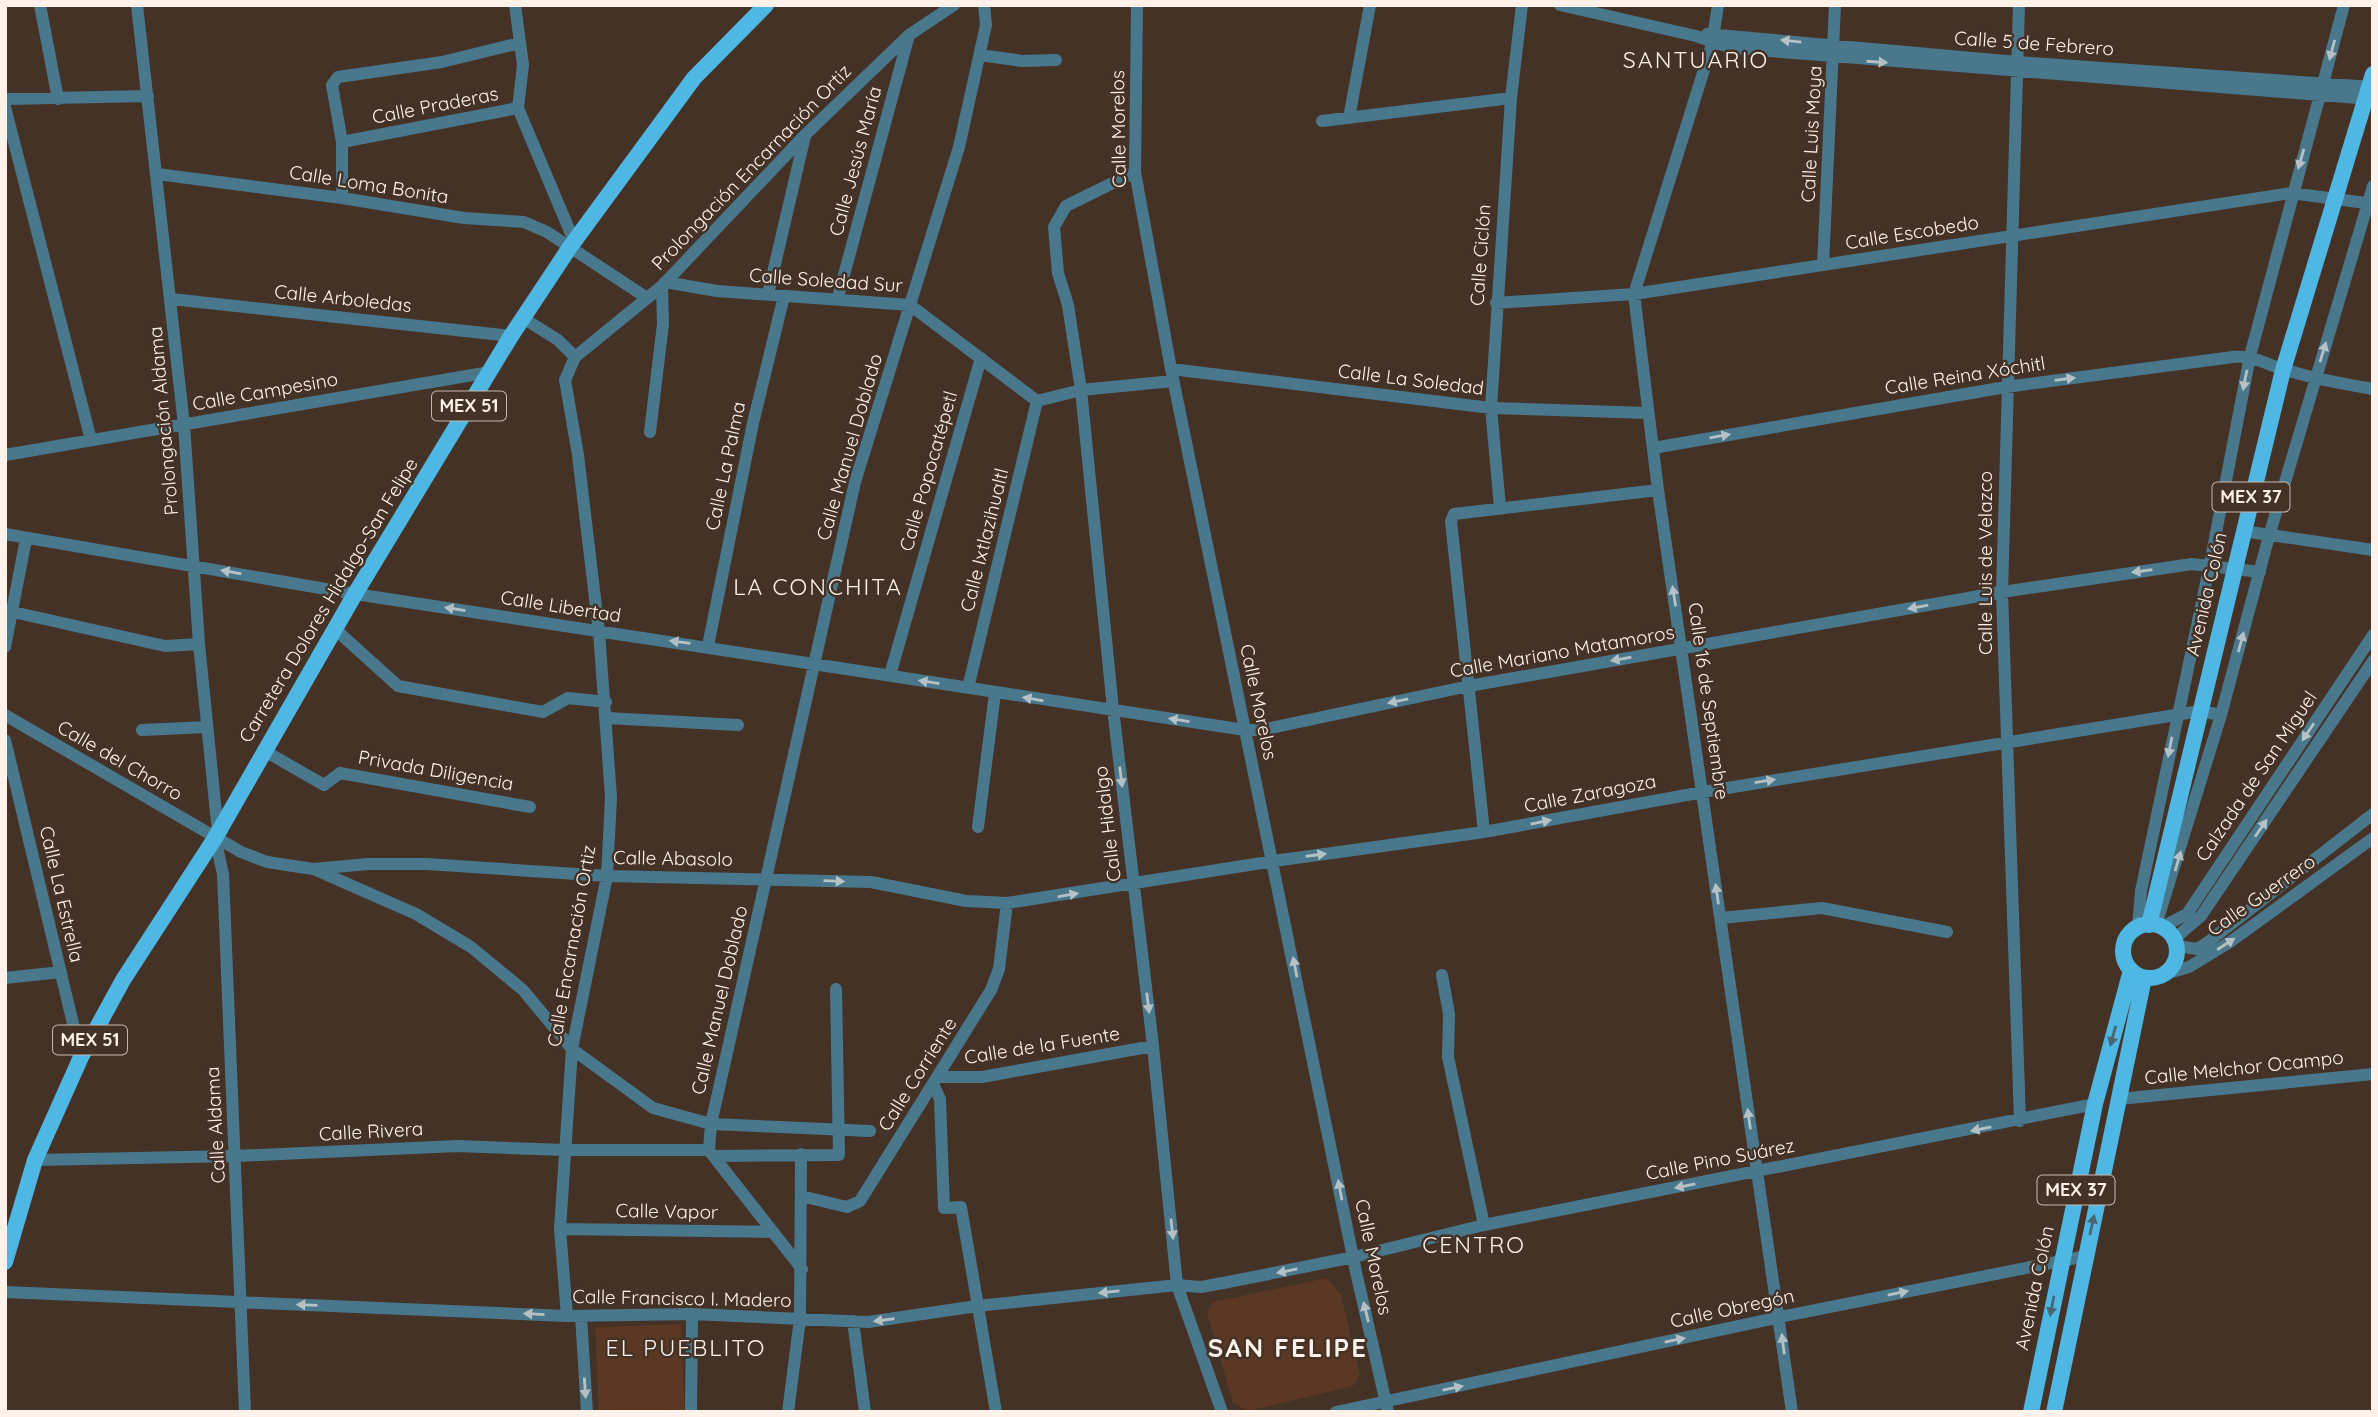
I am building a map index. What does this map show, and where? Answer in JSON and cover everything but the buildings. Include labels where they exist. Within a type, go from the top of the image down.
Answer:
[{"type":"main road","name":"Carretera Dolores Hidalgo-San Felipe","points":[[5,1262],[35,1160],[81,1057],[122,980],[217,836],[263,750],[511,336],[572,244],[694,78],[766,5]]},
{"type":"main road","name":"Avenida Colón","points":[[2159,932],[2200,711],[2283,370],[2334,198],[2371,89]]},
{"type":"main road","name":"MEX 37","points":[[2054,1412],[2119,1099],[2137,974],[2126,963],[2126,939],[2159,932],[2175,961],[2165,974]]},
{"type":"main road","name":"Avenida Colón","points":[[2031,1412],[2095,1104],[2137,974]]},
{"type":"main road","points":[[2137,974],[2165,974]]},
{"type":"street","points":[[40,5],[58,99]]},
{"type":"street","name":"Prolongación Aldama","points":[[136,5],[184,425],[199,644],[217,836]]},
{"type":"street","points":[[515,5],[523,65],[518,108]]},
{"type":"street","name":"Prolongación Encarnación Ortiz","points":[[575,357],[664,284],[805,135],[909,35],[954,5]]},
{"type":"street","name":"Calle Manuel Doblado","points":[[712,1153],[711,1124],[855,482],[959,147],[986,25],[984,5]]},
{"type":"street","name":"Calle Morelos","points":[[1136,5],[1135,172],[1172,375],[1387,1407]]},
{"type":"street","points":[[1349,118],[1370,5]]},
{"type":"street","name":"Calle Ciclón","points":[[1500,508],[1491,408],[1511,98],[1522,5]]},
{"type":"street","name":"Calle 5 de Febrero","points":[[1560,5],[1696,36],[1834,52],[2322,89],[2371,89]]},
{"type":"street","name":"Calle 16 de Septiembre","points":[[1718,5],[1714,39],[1634,294],[1658,490],[1756,1172],[1780,1317],[1791,1412]]},
{"type":"street","name":"Calle Luis Moya","points":[[1824,265],[1835,5]]},
{"type":"street","name":"Calle Luis de Velazco","points":[[2019,5],[2001,592],[2020,1121]]},
{"type":"street","points":[[2159,932],[2141,891],[2176,715],[2210,564],[2250,356],[2291,194],[2344,5]]},
{"type":"street","name":"Calle Jesús María","points":[[838,298],[909,35]]},
{"type":"street","points":[[342,198],[342,142],[332,85],[338,78],[442,62],[520,43]]},
{"type":"street","points":[[980,55],[1022,61],[1056,60]]},
{"type":"street","points":[[5,99],[148,96]]},
{"type":"street","points":[[1322,121],[1511,98]]},
{"type":"street","points":[[5,107],[91,440]]},
{"type":"street","name":"Calle Praderas","points":[[342,142],[518,108],[572,244]]},
{"type":"street","points":[[768,294],[805,135]]},
{"type":"street","name":"Calle Hidalgo","points":[[1135,172],[1066,206],[1054,227],[1058,273],[1068,305],[1078,390],[1153,1046],[1177,1285],[1222,1412]]},
{"type":"street","name":"Calle Loma Bonita","points":[[157,174],[342,198],[464,218],[524,222],[572,244]]},
{"type":"street","points":[[2159,932],[2269,536],[2315,378],[2371,204],[2373,186]]},
{"type":"street","name":"Calle Escobedo","points":[[1496,303],[1634,294],[2291,194],[2371,204]]},
{"type":"street","points":[[572,244],[647,298]]},
{"type":"street","points":[[650,432],[663,324],[664,284]]},
{"type":"street","name":"Calle Soledad Sur","points":[[664,284],[717,291],[910,304],[1040,400]]},
{"type":"street","name":"Calle La Palma","points":[[708,646],[753,423],[784,296]]},
{"type":"street","name":"Calle Arboledas","points":[[171,299],[511,336]]},
{"type":"street","points":[[523,318],[558,340],[575,357]]},
{"type":"street","name":"Calle Reina Xóchitl","points":[[1653,448],[2006,387],[2233,356],[2250,356],[2283,370],[2373,389]]},
{"type":"street","name":"Calle Encarnación Ortiz","points":[[567,1316],[560,1229],[572,1049],[607,876],[611,797],[599,632],[578,454],[565,380],[575,357]]},
{"type":"street","name":"Calle Popocatépetl","points":[[890,675],[981,358]]},
{"type":"street","name":"Calle Campesino","points":[[5,455],[490,372]]},
{"type":"street","name":"Calle La Soledad","points":[[1040,400],[1078,390],[1172,375],[1491,408],[1648,413]]},
{"type":"street","name":"Calle Ixtlazihualtl","points":[[968,688],[1040,400]]},
{"type":"street","points":[[1484,832],[1451,521],[1454,514],[1658,490]]},
{"type":"street","points":[[2243,531],[2373,550]]},
{"type":"street","name":"Calle Libertad","points":[[5,534],[355,594],[814,662],[1069,705],[1113,709]]},
{"type":"street","points":[[5,647],[26,539]]},
{"type":"street","name":"Calle Mariano Matamoros","points":[[1113,709],[1245,730],[1261,730],[1469,687],[2001,592],[2210,564],[2260,572]]},
{"type":"street","points":[[13,612],[165,646],[199,644]]},
{"type":"street","points":[[335,629],[398,686],[543,712],[568,698],[606,702]]},
{"type":"street","name":"Calzada de San Miguel","points":[[2159,932],[2187,914],[2373,635]]},
{"type":"street","name":"Calzada de San Miguel","points":[[2159,932],[2201,916],[2373,661]]},
{"type":"street","points":[[978,827],[996,693]]},
{"type":"street","points":[[2322,710],[2334,719]]},
{"type":"street","name":"Calle Zaragoza","points":[[966,901],[1004,902],[1484,832],[1703,792],[2200,711],[2221,715]]},
{"type":"street","name":"Calle del Chorro","points":[[5,715],[217,836]]},
{"type":"street","points":[[607,718],[737,725]]},
{"type":"street","points":[[142,730],[207,727]]},
{"type":"street","name":"Calle La Estrella","points":[[5,740],[81,1057]]},
{"type":"street","name":"Privada Diligencia","points":[[263,750],[324,785],[340,773],[530,807]]},
{"type":"street","name":"Calle Guerrero","points":[[2159,932],[2197,949],[2373,814]]},
{"type":"street","name":"Calle Abasolo","points":[[217,836],[241,852],[267,862],[313,869],[368,864],[427,864],[607,876],[871,882],[966,901]]},
{"type":"street","name":"Calle Aldama","points":[[217,836],[223,874],[245,1412]]},
{"type":"street","name":"Calle Guerrero","points":[[2165,974],[2189,967],[2262,920],[2373,838]]},
{"type":"street","points":[[2325,852],[2334,867]]},
{"type":"street","points":[[313,869],[416,914],[471,947],[523,990],[572,1049],[653,1108],[711,1124],[870,1131]]},
{"type":"street","name":"Calle Corriente","points":[[801,1196],[847,1206],[860,1201],[991,990],[999,969],[1004,902]]},
{"type":"street","points":[[1721,918],[1822,908],[1947,932]]},
{"type":"street","points":[[2253,908],[2262,920]]},
{"type":"street","points":[[5,978],[61,972]]},
{"type":"street","points":[[1442,975],[1449,1014],[1448,1057],[1484,1225]]},
{"type":"street","points":[[836,989],[841,1129]]},
{"type":"street","name":"Calle de la Fuente","points":[[935,1080],[982,1077],[1153,1046]]},
{"type":"street","name":"Calle Melchor Ocampo","points":[[2119,1099],[2373,1074]]},
{"type":"street","points":[[935,1080],[940,1099],[944,1208],[961,1206],[996,1412]]},
{"type":"street","name":"Calle Pino Suárez","points":[[1354,1257],[1484,1225],[2020,1121],[2095,1104]]},
{"type":"street","name":"Calle Rivera","points":[[35,1160],[236,1156],[457,1146],[839,1155],[841,1129]]},
{"type":"street","points":[[712,1153],[802,1269]]},
{"type":"street","points":[[788,1412],[800,1319],[801,1154]]},
{"type":"street","name":"Calle Vapor","points":[[560,1229],[773,1232]]},
{"type":"street","name":"Calle Obregón","points":[[1336,1412],[1387,1407],[1780,1317],[2086,1256]]},
{"type":"street","name":"Calle Francisco I. Madero","points":[[5,1292],[567,1316],[692,1314],[868,1322],[977,1306],[1177,1285],[1201,1287],[1354,1257]]},
{"type":"street","points":[[691,1412],[692,1314]]},
{"type":"street","points":[[580,1316],[587,1412]]},
{"type":"street","points":[[853,1321],[864,1412]]},
{"type":"shaded area","points":[[1327,1278],[1341,1295],[1360,1375],[1353,1386],[1249,1411],[1233,1403],[1207,1313],[1213,1302]]},
{"type":"shaded area","points":[[681,1324],[685,1412],[599,1412],[595,1327]]},
{"type":"district","name":"SANTUARIO","points":[[1696,60]]},
{"type":"district","name":"LA CONCHITA","points":[[818,587]]},
{"type":"district","name":"CENTRO","points":[[1474,1245]]},
{"type":"district","name":"EL PUEBLITO","points":[[686,1348]]},
{"type":"district","name":"SAN FELIPE","points":[[1288,1348]]}]
